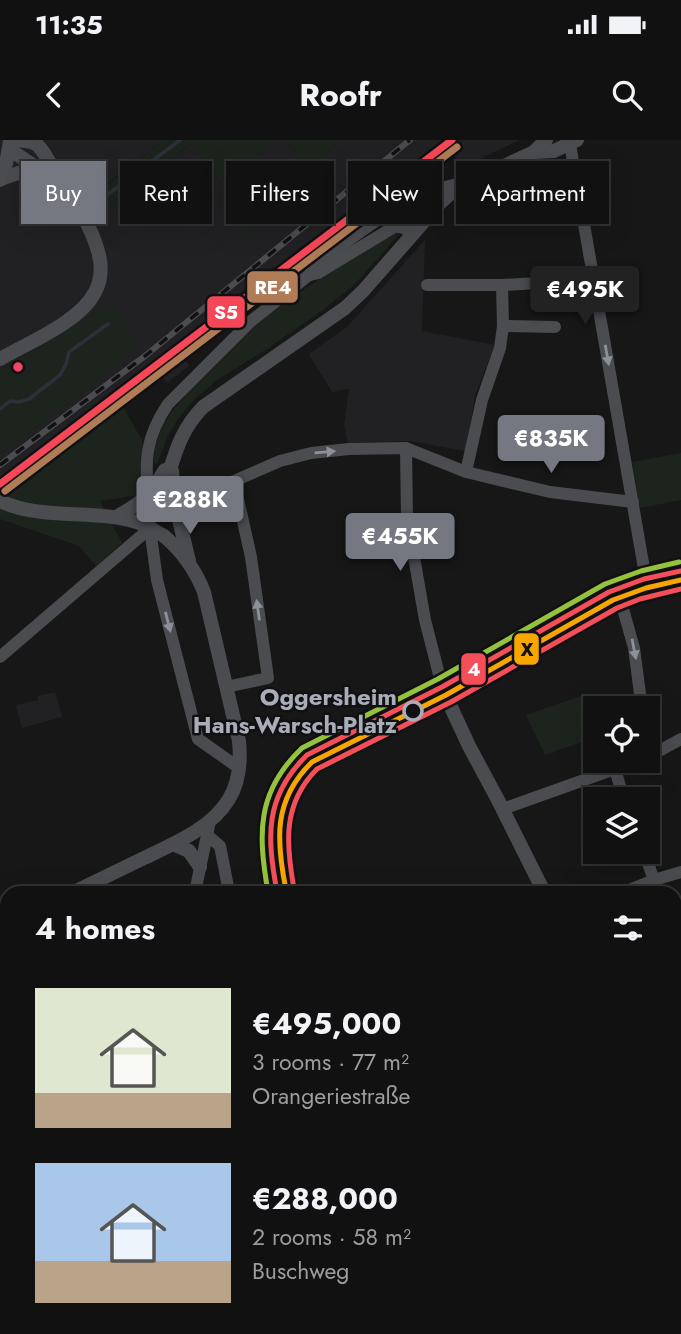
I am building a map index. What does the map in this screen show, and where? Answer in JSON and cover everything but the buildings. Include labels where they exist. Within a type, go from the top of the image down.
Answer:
[{"type":"street","points":[[45,140],[58,161]]},
{"type":"street","points":[[515,161],[534,152],[546,140]]},
{"type":"street","points":[[10,143],[29,141],[36,144],[49,161]]},
{"type":"street","points":[[534,152],[554,151],[572,141],[646,580]]},
{"type":"street","points":[[10,143],[30,161]]},
{"type":"street","points":[[0,180],[10,143]]},
{"type":"street","points":[[0,180],[21,171]]},
{"type":"street","points":[[239,768],[198,739],[157,580],[147,527],[147,455],[151,434],[168,404],[250,321],[309,275],[313,267],[387,214],[435,190],[456,185]]},
{"type":"street","points":[[116,517],[151,493],[168,467],[184,430],[203,407],[345,308],[441,202],[456,190]]},
{"type":"street","points":[[0,359],[72,319],[97,290],[100,258],[86,224]]},
{"type":"street","points":[[309,275],[318,274],[394,227],[400,226],[412,235]]},
{"type":"street","points":[[427,285],[502,285],[594,280]]},
{"type":"street","points":[[466,472],[482,400],[500,348],[503,326],[502,285]]},
{"type":"street","points":[[503,326],[555,327]]},
{"type":"street","points":[[226,687],[268,677],[251,557],[234,481],[280,461],[312,453],[406,448],[466,472],[550,492],[632,502]]},
{"type":"street","points":[[406,448],[407,517],[425,620],[443,690],[541,886]]},
{"type":"street","points":[[0,657],[147,527],[163,490],[168,467]]},
{"type":"street","points":[[168,467],[190,562]]},
{"type":"street","points":[[0,500],[18,508],[133,521],[164,536],[181,551],[195,570],[204,592],[241,757],[237,780],[229,800],[209,828],[196,886]]},
{"type":"street","points":[[443,690],[618,591],[646,580],[681,573]]},
{"type":"street","points":[[618,591],[634,648],[640,696]]},
{"type":"street","points":[[660,750],[681,739]]},
{"type":"street","points":[[503,809],[604,773]]},
{"type":"street","points":[[86,886],[209,828]]},
{"type":"street","points":[[209,828],[220,846],[228,886]]},
{"type":"street","points":[[173,844],[189,851],[200,867]]},
{"type":"street","points":[[646,864],[650,885],[681,872]]},
{"type":"shaded area","points":[[0,140],[165,140],[137,161],[120,161],[120,174],[106,184],[106,161],[21,161],[21,224],[106,224],[106,196],[111,203],[120,196],[120,224],[212,224],[212,172],[220,182],[226,178],[226,224],[255,224],[220,267],[260,224],[334,224],[334,161],[319,161],[339,140],[520,140],[475,161],[458,161],[452,153],[441,161],[348,161],[348,224],[351,224],[183,356],[189,366],[167,383],[161,376],[0,492],[0,454],[85,391],[139,342],[111,306],[0,370]]},
{"type":"shaded area","points":[[165,140],[277,140],[248,161],[226,161],[226,178],[220,182],[212,172],[212,161],[204,161],[191,144],[168,161],[138,161]]},
{"type":"shaded area","points":[[277,140],[285,140],[301,161],[248,161]]},
{"type":"shaded area","points":[[285,140],[339,140],[320,161],[301,161]]},
{"type":"shaded area","points":[[191,144],[204,161],[168,161]]},
{"type":"shaded area","points":[[120,174],[120,196],[111,203],[106,196],[106,185]]},
{"type":"shaded area","points":[[255,224],[261,224],[209,280]]},
{"type":"shaded area","points":[[403,230],[355,284],[270,347],[217,380],[194,400],[177,420],[157,464],[154,462],[160,434],[173,410],[248,332],[306,288]]},
{"type":"shaded area","points":[[425,240],[422,331],[495,345],[475,395],[466,451],[409,441],[348,443],[344,425],[349,389],[332,392],[309,354],[347,327]]},
{"type":"shaded area","points":[[111,305],[140,342],[85,391],[0,454],[0,370]]},
{"type":"shaded area","points":[[121,403],[142,440],[140,495],[100,501],[122,543],[96,566],[79,546],[0,519],[0,492]]},
{"type":"shaded area","points":[[681,453],[681,500],[640,508],[632,462]]},
{"type":"shaded area","points":[[55,692],[62,717],[22,728],[16,705],[38,700],[38,696]]},
{"type":"shaded area","points":[[587,694],[583,696],[583,742],[545,755],[526,715]]},
{"type":"shaded area","points":[[279,860],[284,886],[274,886],[269,862]]},
{"type":"waterway","points":[[107,195],[180,140]]},
{"type":"waterway","points":[[0,409],[10,401],[29,399],[60,375],[69,352],[108,324]]},
{"type":"railway","points":[[0,465],[145,356],[410,140]]},
{"type":"tram line","name":"4","points":[[276,886],[271,853],[272,819],[276,802],[283,786],[307,755],[442,687],[609,592],[644,579],[681,571]]},
{"type":"transit line","name":"S5","points":[[0,484],[452,140]]},
{"type":"transit line","name":"RE4","points":[[5,491],[457,147]]},
{"type":"transit line","points":[[267,886],[262,833],[268,798],[287,764],[302,748],[438,679],[605,584],[641,571],[679,562]]},
{"type":"transit line","name":"X","points":[[285,886],[280,854],[284,806],[299,776],[312,762],[446,695],[613,600],[646,588],[681,580]]},
{"type":"transit line","points":[[294,886],[289,856],[292,810],[306,782],[317,769],[451,702],[617,608],[681,589]]},
{"type":"place","name":"Oggersheim Hans-Warsch-Platz","points":[[413,711]]}]
